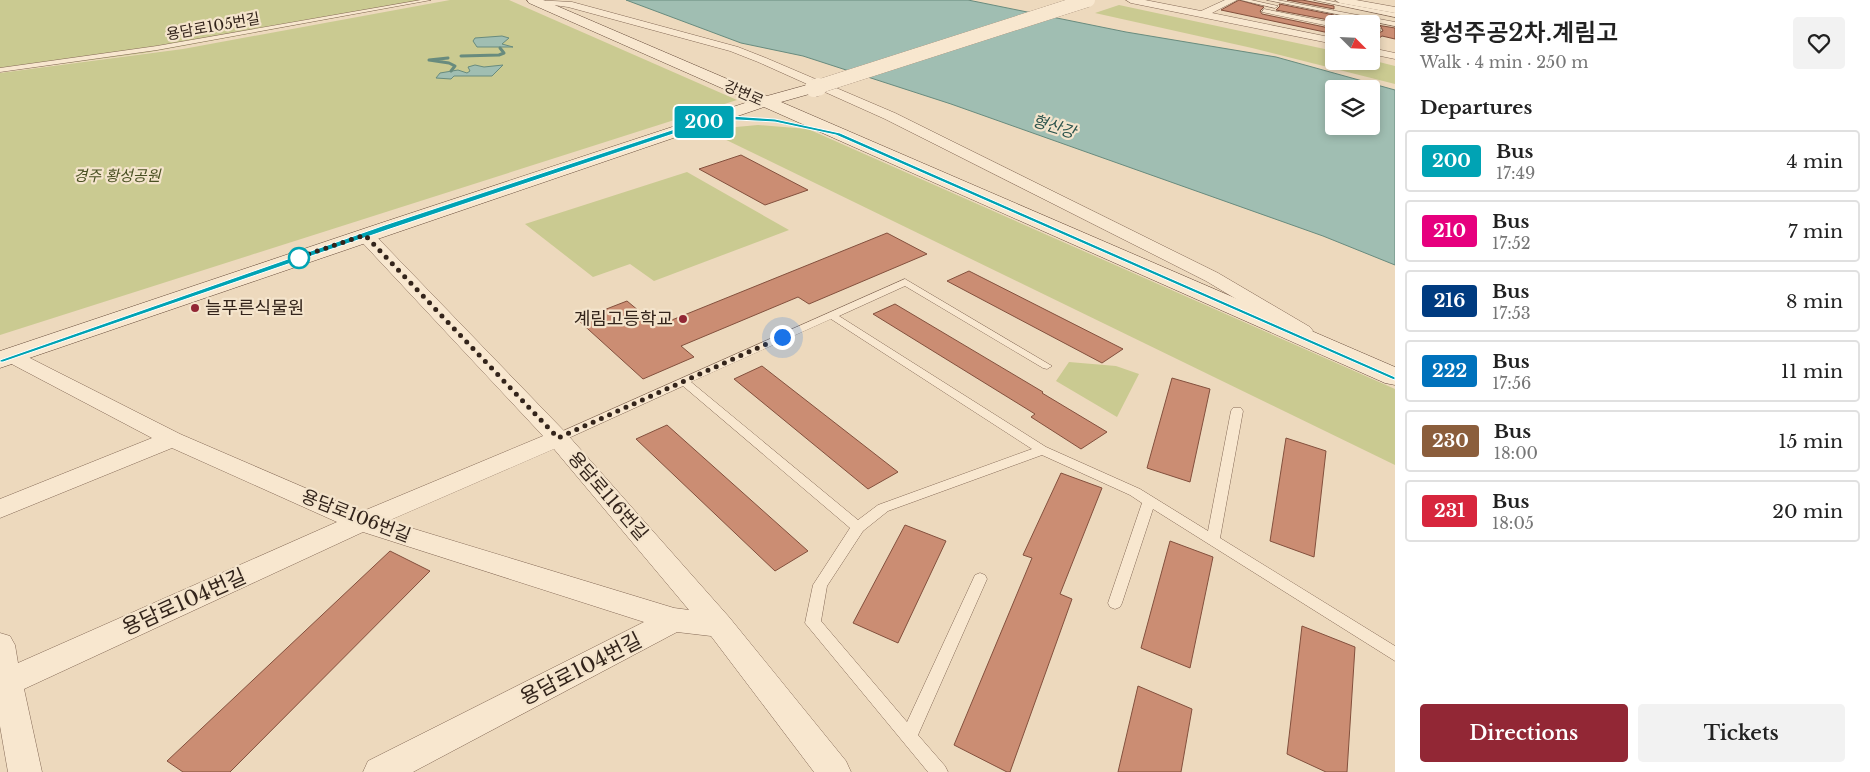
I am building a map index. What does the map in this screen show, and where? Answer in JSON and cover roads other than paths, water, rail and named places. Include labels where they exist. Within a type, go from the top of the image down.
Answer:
[{"type":"main road","name":"강변로","points":[[533,0],[1395,377]]},
{"type":"main road","points":[[6,358],[679,130],[717,105],[764,102],[814,88],[1088,0]]},
{"type":"main road","points":[[683,66],[705,82],[717,105],[775,121],[838,134]]},
{"type":"main road","points":[[704,75],[763,84],[814,88]]},
{"type":"main road","points":[[814,88],[812,105],[827,117],[838,134]]},
{"type":"street","points":[[539,0],[569,4],[734,49],[890,116],[1212,277],[1340,353]]},
{"type":"street","points":[[1130,0],[1325,40]]},
{"type":"street","points":[[1203,14],[1232,0]]},
{"type":"street","points":[[1340,0],[1395,10]]},
{"type":"street","points":[[1380,53],[1395,56]]},
{"type":"street","name":"용담로116번길","points":[[365,235],[558,438],[719,625],[834,772]]},
{"type":"street","name":"용담로106번길","points":[[6,358],[172,438],[361,522],[674,620],[719,625]]},
{"type":"street","points":[[0,509],[172,438]]},
{"type":"street","name":"용담로104번길","points":[[8,682],[361,522],[558,438]]},
{"type":"street","name":"용담로104번길","points":[[380,772],[674,620]]},
{"type":"street","points":[[0,645],[25,772]]},
{"type":"lane","name":"용담로105번길","points":[[0,70],[157,48],[429,0]]},
{"type":"lane","points":[[1243,0],[1325,19]]},
{"type":"lane","points":[[1269,0],[1345,15]]},
{"type":"lane","points":[[1316,0],[1395,15]]},
{"type":"lane","points":[[1252,9],[1325,23]]},
{"type":"lane","points":[[1285,11],[1325,19]]},
{"type":"lane","points":[[1380,21],[1395,24]]},
{"type":"lane","points":[[1380,26],[1395,29]]},
{"type":"lane","points":[[558,438],[904,282],[1048,366]]},
{"type":"lane","points":[[831,315],[1042,450],[1135,492],[1395,654]]},
{"type":"lane","points":[[683,381],[858,527]]},
{"type":"lane","points":[[1213,540],[1237,411]]},
{"type":"lane","points":[[939,772],[813,623],[820,585],[858,527],[883,508],[1042,450]]},
{"type":"lane","points":[[1115,603],[1150,501]]},
{"type":"lane","points":[[909,736],[980,579]]},
{"type":"water","name":"형산강","points":[[626,0],[968,0],[1126,32],[1276,57],[1359,80],[1325,80],[1325,135],[1380,135],[1380,86],[1395,90],[1395,265],[1323,236],[951,104],[803,56],[741,43]]},
{"type":"water","points":[[502,36],[509,38],[502,44],[513,47],[477,47],[473,41],[475,38]]},
{"type":"water","points":[[475,65],[484,67],[503,65],[492,76],[454,76],[451,79],[436,78],[440,73],[458,70],[467,73],[470,71],[468,67]]},
{"type":"waterway","points":[[461,56],[499,55],[504,53],[500,48]]},
{"type":"waterway","points":[[448,58],[429,60],[449,63],[455,66],[451,71]]},
{"type":"place","name":"늘푸른식물원","points":[[195,308]]},
{"type":"place","name":"계림고등학교","points":[[683,319]]},
{"type":"park label","name":"경주 황성공원","points":[[117,175]]}]
